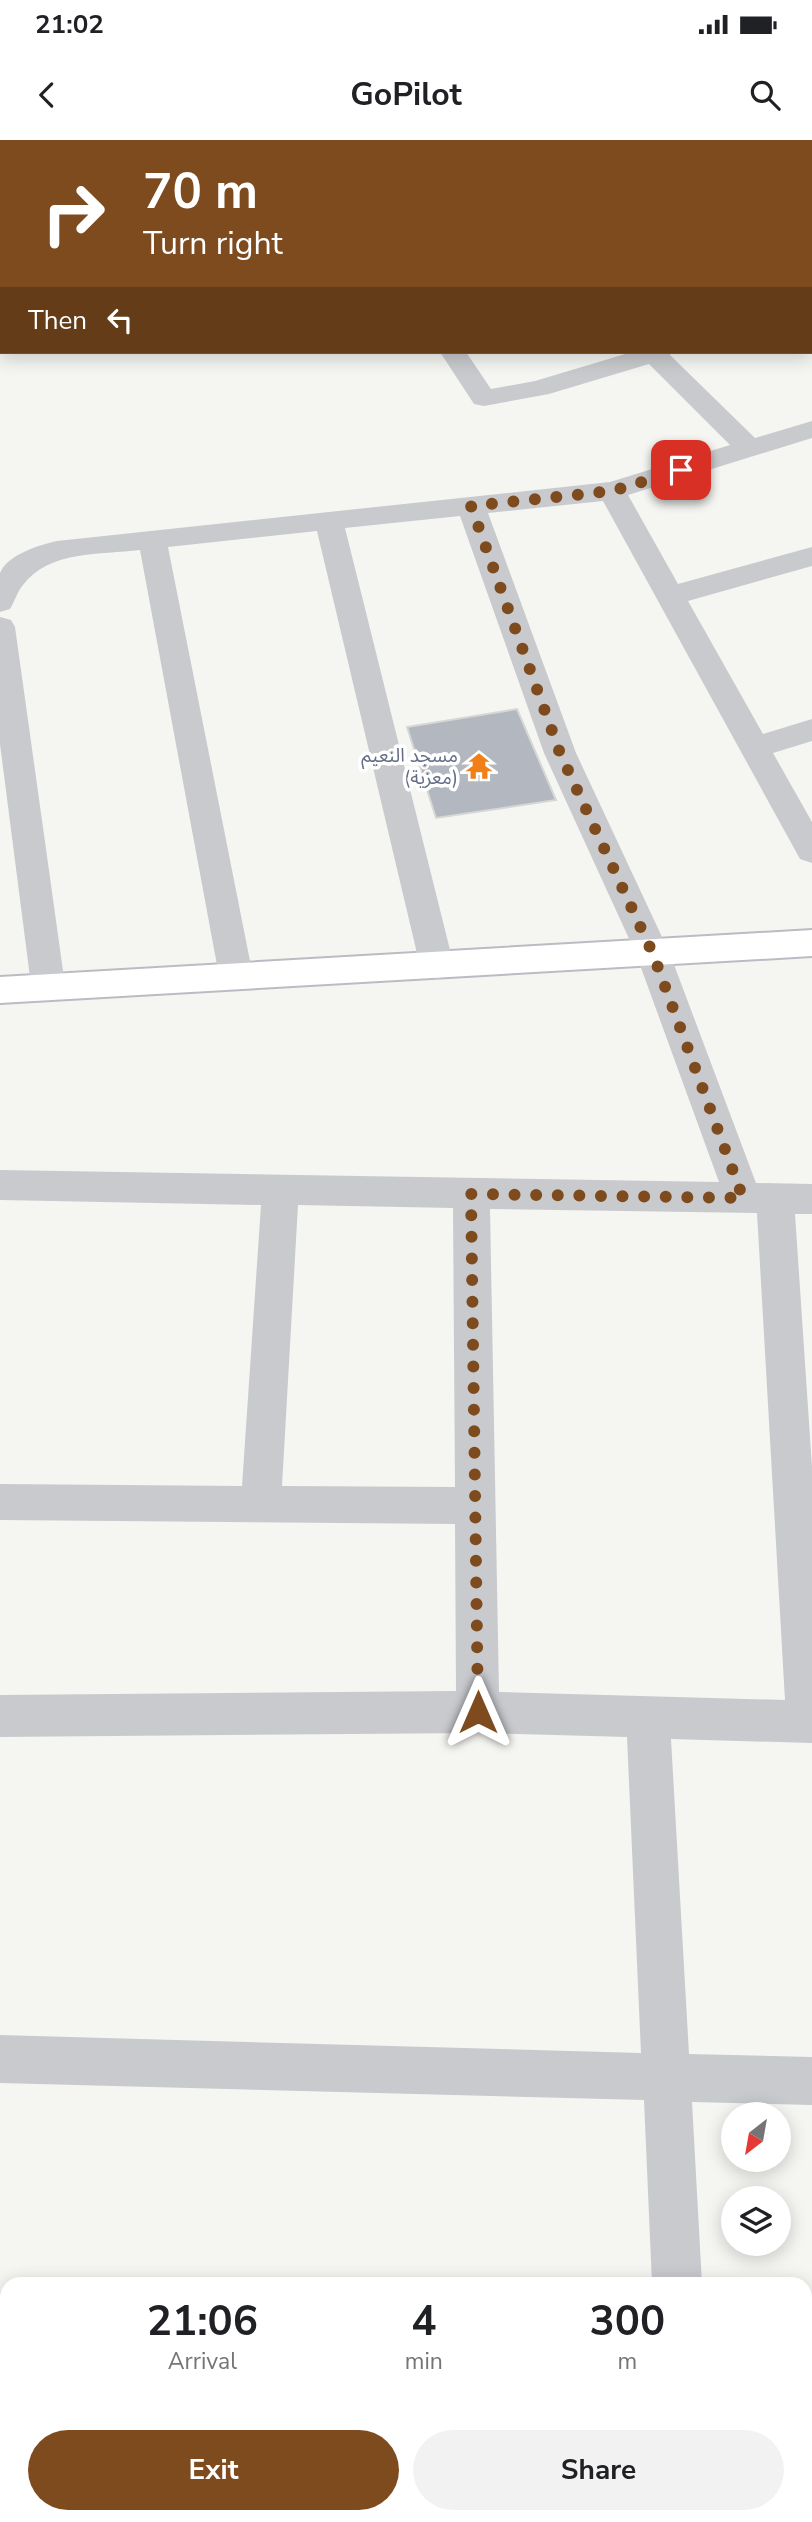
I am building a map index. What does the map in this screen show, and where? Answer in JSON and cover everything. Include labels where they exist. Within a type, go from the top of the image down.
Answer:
[{"type":"main road","points":[[0,990],[48,985],[437,966],[812,943]]},
{"type":"street","points":[[454,354],[484,398],[539,388],[649,354]]},
{"type":"street","points":[[657,354],[750,449]]},
{"type":"street","points":[[0,602],[10,580],[36,556],[57,550],[612,491],[812,429]]},
{"type":"street","points":[[612,491],[812,851]]},
{"type":"street","points":[[0,1716],[478,1712],[810,1722],[777,1199],[653,954],[560,753],[471,506]]},
{"type":"street","points":[[329,521],[437,966]]},
{"type":"street","points":[[152,540],[236,976]]},
{"type":"street","points":[[671,596],[812,556]]},
{"type":"street","points":[[0,627],[48,985]]},
{"type":"street","points":[[756,747],[812,730]]},
{"type":"street","points":[[0,1185],[777,1199]]},
{"type":"street","points":[[261,1504],[279,1190]]},
{"type":"street","points":[[471,1194],[478,1712]]},
{"type":"street","points":[[0,1502],[476,1506]]},
{"type":"street","points":[[648,1718],[677,2277]]},
{"type":"street","points":[[0,2059],[812,2081]]},
{"type":"building","points":[[517,709],[556,800],[436,818],[407,727]]},
{"type":"place","name":"مسجد النعيم (معزية)","points":[[479,766]]},
{"type":"route","points":[[478,1712],[471,1194],[743,1198],[653,954],[560,753],[471,506],[612,491],[681,470]]}]
